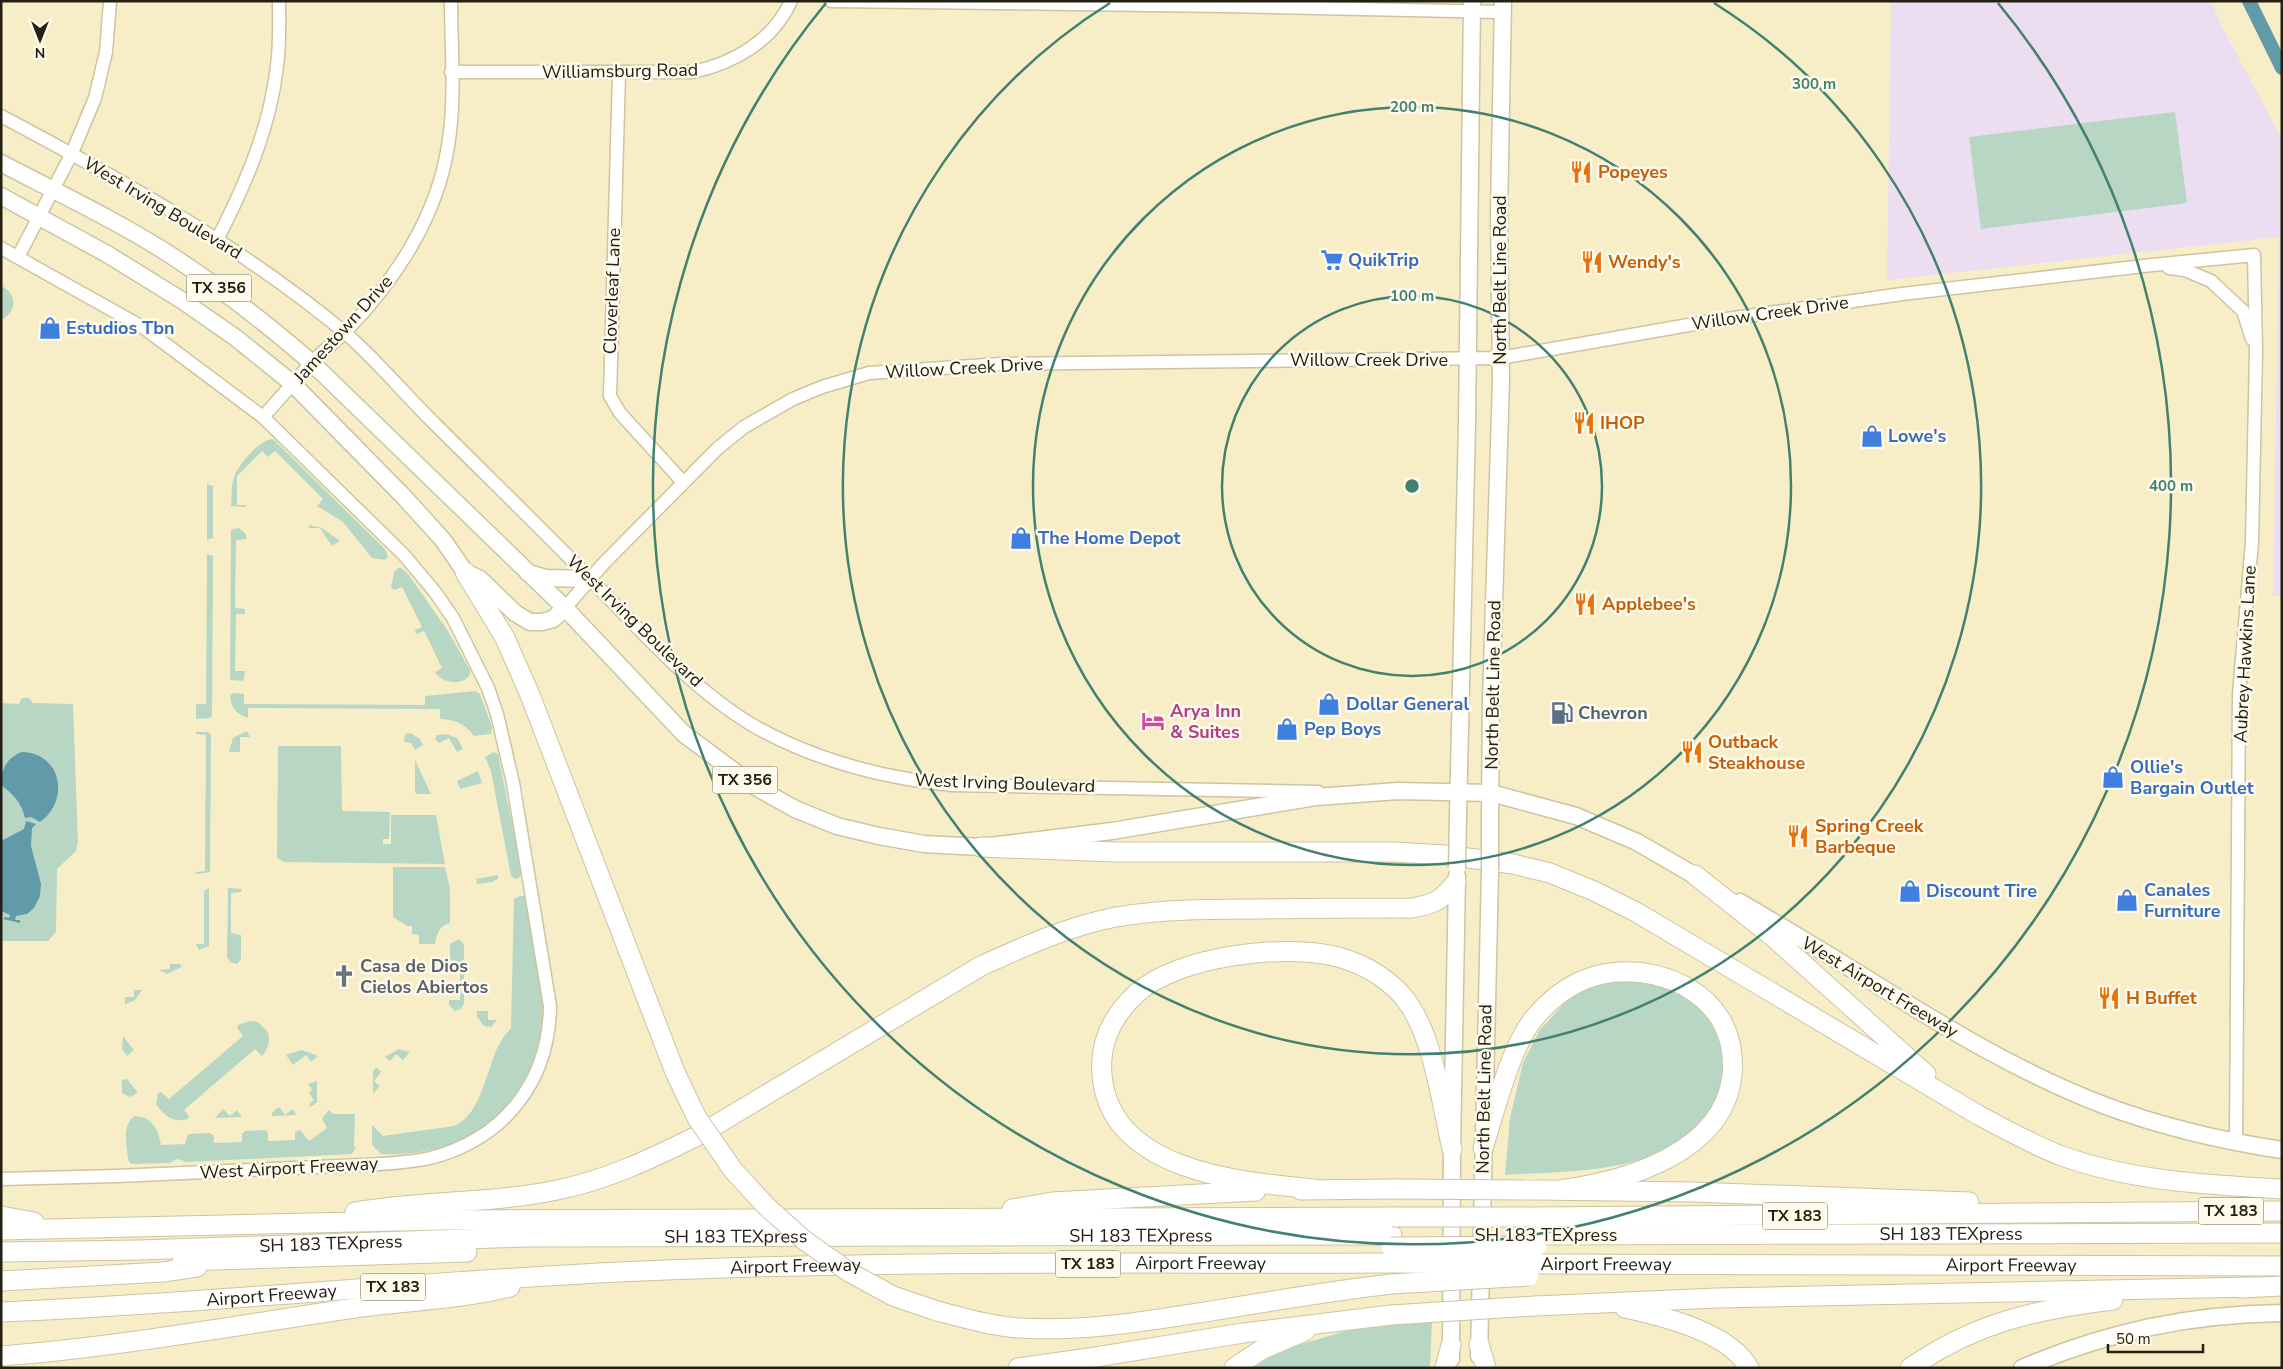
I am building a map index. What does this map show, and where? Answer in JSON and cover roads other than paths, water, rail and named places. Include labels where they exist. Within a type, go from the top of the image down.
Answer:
[{"type":"highway","points":[[465,572],[505,638],[530,695],[674,1072],[697,1118],[733,1170],[772,1212],[804,1240],[849,1272],[893,1296],[937,1311],[980,1322],[1017,1328],[1061,1330],[1097,1328],[1309,1294],[1391,1284],[1536,1247]]},
{"type":"highway","points":[[981,847],[1115,852],[1402,853],[1445,855],[1513,864],[1550,873],[1594,891],[1636,912],[1980,1116],[2025,1140],[2060,1155],[2100,1168],[2144,1177],[2191,1183],[2282,1189]]},
{"type":"highway","points":[[299,1223],[390,1206],[496,1198],[556,1190],[602,1178],[653,1158],[699,1135],[981,966],[1029,944],[1072,928],[1117,917],[1168,912],[1224,909],[1412,908],[1432,904],[1445,897],[1457,875]]},
{"type":"highway","points":[[1695,875],[1778,942],[1926,1075],[1980,1116]]},
{"type":"highway","points":[[1314,1190],[1240,1180],[1199,1171],[1150,1151],[1132,1137],[1115,1117],[1103,1091],[1101,1063],[1106,1037],[1118,1012],[1138,992],[1164,976],[1197,964],[1233,956],[1307,951],[1339,957],[1366,968],[1390,984],[1410,1005],[1423,1032],[1452,1149]]},
{"type":"highway","points":[[1483,1148],[1520,1038],[1535,1017],[1554,998],[1578,982],[1604,974],[1633,972],[1664,977],[1687,987],[1705,1000],[1720,1018],[1729,1040],[1733,1064],[1730,1088],[1720,1114],[1704,1134],[1683,1150],[1658,1163],[1608,1179],[1560,1190]]},
{"type":"highway","points":[[956,1218],[1052,1202],[1201,1192],[1314,1190],[1693,1192],[1976,1202],[2053,1213]]},
{"type":"highway","name":"Airport Freeway","points":[[1,1230],[543,1219],[956,1218],[1536,1247],[2053,1213],[2282,1211]]},
{"type":"highway","points":[[1,1216],[72,1230]]},
{"type":"highway","name":"SH 183 TEXpress","points":[[1536,1247],[2282,1233]]},
{"type":"highway","name":"SH 183 TEXpress","points":[[1,1252],[139,1250],[528,1237],[1391,1240]]},
{"type":"highway","name":"Airport Freeway","points":[[1,1312],[212,1301],[565,1274],[1391,1240],[1536,1247],[1629,1264],[2282,1266]]},
{"type":"highway","name":"SH 183 TEXpress","points":[[1,1263],[253,1259],[599,1248],[1391,1240]]},
{"type":"highway","name":"SH 183 TEXpress","points":[[1536,1247],[2282,1244]]},
{"type":"highway","points":[[1,1281],[163,1272],[253,1259]]},
{"type":"highway","points":[[1,1356],[72,1350],[349,1309],[475,1294],[565,1274]]},
{"type":"highway","points":[[1018,1368],[1243,1332],[1391,1315],[1717,1298],[2282,1286]]},
{"type":"highway","points":[[1910,1368],[1932,1353],[1976,1330],[2029,1313],[2117,1300],[2253,1287]]},
{"type":"highway","points":[[1595,1304],[1642,1312],[1705,1333],[1729,1346],[1749,1368]]},
{"type":"highway","points":[[1234,1368],[1261,1350],[1290,1336],[1340,1320]]},
{"type":"highway","points":[[1479,1344],[1486,1368]]},
{"type":"highway","points":[[1444,1368],[1451,1345]]},
{"type":"main road","name":"North Belt Line Road","points":[[1451,1368],[1452,1149],[1472,6]]},
{"type":"main road","name":"North Belt Line Road","points":[[1479,1368],[1490,871],[1491,699],[1500,358],[1499,213],[1502,7]]},
{"type":"main road","name":"West Irving Boulevard","points":[[1,163],[122,226],[204,277],[240,303],[312,363],[565,608],[684,734],[754,786],[795,809],[846,828],[880,836],[924,844],[981,847],[1112,831],[1316,796],[1398,791],[1491,793]]},
{"type":"main road","name":"TX 356","points":[[1,196],[107,254],[183,301],[236,338],[293,384],[405,498],[443,540],[465,572]]},
{"type":"main road","points":[[465,572],[480,579],[515,613],[530,622],[553,619],[565,608]]},
{"type":"main road","points":[[527,572],[546,578],[590,579]]},
{"type":"main road","name":"West Airport Freeway","points":[[1491,793],[1576,816],[1637,842],[1695,875],[1959,1036],[2020,1068],[2106,1106],[2144,1119],[2236,1143],[2282,1150]]},
{"type":"main road","points":[[2022,1368],[2060,1352],[2118,1333],[2223,1316],[2282,1313]]},
{"type":"street","points":[[18,257],[72,153],[95,98],[104,65],[110,1]]},
{"type":"street","points":[[218,238],[238,197],[268,118],[278,64],[279,1]]},
{"type":"street","name":"Jamestown Drive","points":[[263,417],[380,293],[406,255],[435,195],[449,144],[451,1]]},
{"type":"street","name":"Williamsburg Road","points":[[451,72],[693,72],[723,64],[753,48],[768,34],[791,1]]},
{"type":"street","points":[[831,1],[1502,7]]},
{"type":"street","name":"Cloverleaf Lane","points":[[619,73],[610,396],[620,413],[682,481]]},
{"type":"street","name":"West Irving Boulevard","points":[[1,116],[72,153],[218,238],[345,332],[684,673],[752,724],[818,756],[856,769],[910,780],[952,785],[1353,793]]},
{"type":"street","points":[[1,248],[144,328],[263,417]]},
{"type":"street","name":"Willow Creek Drive","points":[[565,608],[682,481],[718,448],[769,412],[822,386],[883,371],[993,365],[1150,361],[1500,358],[1706,322],[1902,294],[2254,255]]},
{"type":"street","name":"Aubrey Hawkins Lane","points":[[2236,1143],[2239,694],[2252,542],[2256,351],[2254,255]]},
{"type":"street","points":[[2152,265],[2185,270],[2211,280],[2243,312],[2256,351]]},
{"type":"street","name":"West Airport Freeway","points":[[1,1178],[117,1176],[342,1166],[430,1158],[463,1145],[501,1122],[524,1095],[539,1067],[548,1040],[550,1023],[549,992],[514,783],[498,714],[488,688],[452,618],[435,592],[404,555],[263,417]]},
{"type":"water","points":[[22,752],[35,754],[46,760],[53,769],[57,780],[58,791],[55,802],[49,813],[40,822],[31,817],[25,818],[22,808],[16,799],[1,785],[3,770],[8,761]]},
{"type":"water","points":[[26,821],[36,824],[32,828],[31,846],[41,884],[40,896],[34,908],[27,914],[16,916],[15,920],[20,920],[20,923],[3,919],[5,917],[9,918],[10,915],[1,911],[1,841],[24,829]]},
{"type":"waterway","points":[[2249,1],[2282,68]]},
{"type":"place","name":"Popeyes","points":[[1581,172]]},
{"type":"place","name":"QuikTrip","points":[[1332,260]]},
{"type":"place","name":"Wendy's","points":[[1592,262]]},
{"type":"place","name":"Estudios Tbn","points":[[50,328]]},
{"type":"place","name":"IHOP","points":[[1584,423]]},
{"type":"place","name":"Lowe's","points":[[1872,436]]},
{"type":"place","name":"The Home Depot","points":[[1021,538]]},
{"type":"place","name":"Applebee's","points":[[1585,604]]},
{"type":"place","name":"Dollar General","points":[[1329,704]]},
{"type":"place","name":"Chevron","points":[[1562,713]]},
{"type":"place","name":"Arya Inn & Suites","points":[[1153,721]]},
{"type":"place","name":"Pep Boys","points":[[1287,729]]},
{"type":"place","name":"Outback Steakhouse","points":[[1692,752]]},
{"type":"place","name":"Ollie's Bargain Outlet","points":[[2113,777]]},
{"type":"place","name":"Spring Creek Barbeque","points":[[1798,836]]},
{"type":"place","name":"Discount Tire","points":[[1910,891]]},
{"type":"place","name":"Canales Furniture","points":[[2127,900]]},
{"type":"place","name":"Casa de Dios Cielos Abiertos","points":[[344,976]]},
{"type":"place","name":"H Buffet","points":[[2109,998]]}]
